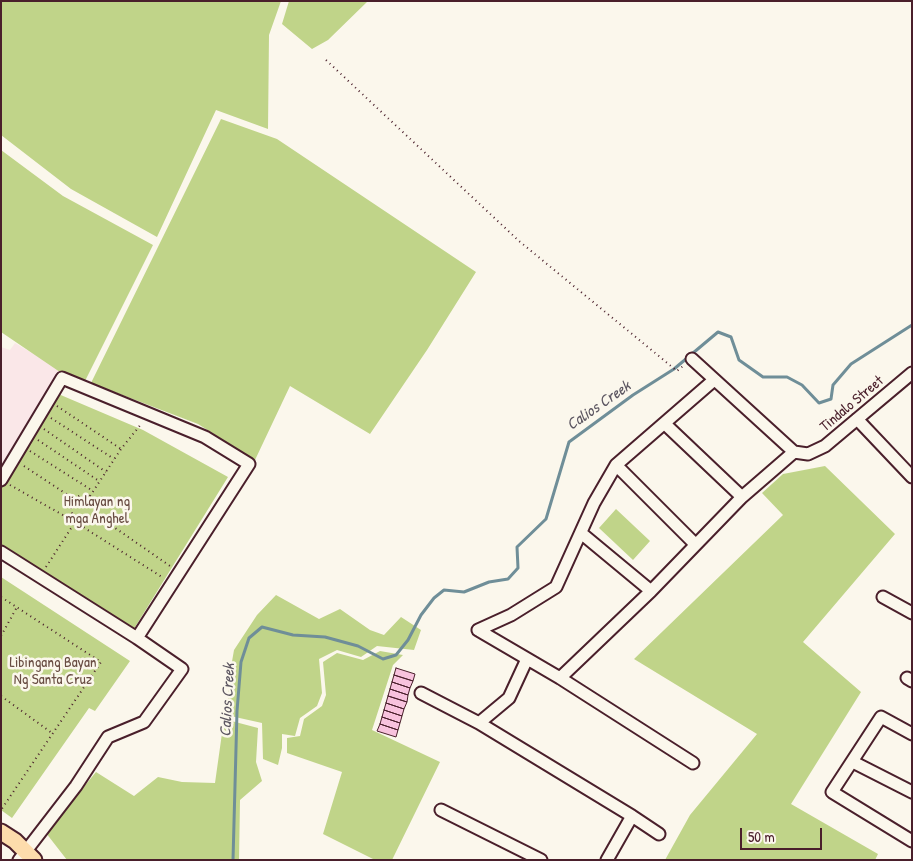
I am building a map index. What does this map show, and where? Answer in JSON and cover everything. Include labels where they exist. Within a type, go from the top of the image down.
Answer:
[{"type":"main road","points":[[1,832],[26,857]]},
{"type":"street","points":[[560,678],[651,591],[694,544],[742,497],[794,452],[692,359]]},
{"type":"street","name":"Tindalo Street","points":[[794,452],[808,454],[825,446],[912,373]]},
{"type":"street","points":[[5,483],[13,459],[62,378],[205,437],[249,464],[137,638]]},
{"type":"street","points":[[693,762],[560,678],[478,630],[511,614],[556,587],[594,502],[616,465],[714,380]]},
{"type":"street","points":[[857,419],[910,473]]},
{"type":"street","points":[[665,424],[742,497]]},
{"type":"street","points":[[616,465],[694,544]]},
{"type":"street","points":[[581,533],[651,591]]},
{"type":"street","points":[[1,552],[137,638],[182,669],[144,722],[108,737],[26,857]]},
{"type":"street","points":[[883,597],[911,610]]},
{"type":"street","points":[[479,723],[508,698],[527,659]]},
{"type":"street","points":[[421,693],[479,723],[659,834]]},
{"type":"street","points":[[912,734],[881,717],[854,762],[832,792],[912,841]]},
{"type":"street","points":[[854,762],[912,792]]},
{"type":"street","points":[[441,810],[537,859]]},
{"type":"street","points":[[607,860],[632,816]]},
{"type":"path","points":[[326,60],[519,241],[674,369],[677,371],[692,359]]},
{"type":"path","points":[[48,400],[122,449]]},
{"type":"path","points":[[41,411],[114,459]]},
{"type":"path","points":[[90,496],[114,459],[150,414]]},
{"type":"path","points":[[34,423],[106,472]]},
{"type":"path","points":[[28,434],[100,481]]},
{"type":"path","points":[[21,446],[93,491]]},
{"type":"path","points":[[13,459],[74,499]]},
{"type":"path","points":[[5,483],[75,522],[172,582]]},
{"type":"path","points":[[82,495],[90,496],[96,502],[97,510],[95,514],[89,520],[77,519],[71,510],[74,499],[82,495]]},
{"type":"path","points":[[95,514],[178,572]]},
{"type":"path","points":[[39,577],[77,519]]},
{"type":"path","points":[[1,597],[101,662],[1,810]]},
{"type":"path","points":[[1,636],[17,607]]},
{"type":"path","points":[[1,696],[52,734]]},
{"type":"path","points":[[1,801],[5,804]]},
{"type":"shaded area","points":[[15,343],[64,372],[1,476],[1,347],[10,350]]},
{"type":"green space","points":[[1,1],[281,1],[269,35],[268,129],[216,110],[157,237],[71,189],[1,135]]},
{"type":"green space","points":[[289,1],[368,1],[328,40],[312,49],[282,24]]},
{"type":"green space","points":[[221,119],[277,139],[476,272],[427,350],[370,434],[290,386],[255,460],[198,424],[91,383]]},
{"type":"green space","points":[[1,150],[63,196],[153,245],[82,387],[1,332]]},
{"type":"green space","name":"Himlayan ng mga Anghel","points":[[56,393],[143,430],[228,477],[127,640],[1,558],[1,488]]},
{"type":"green space","points":[[825,466],[895,534],[803,642],[861,692],[791,804],[878,854],[875,860],[665,860],[690,815],[757,734],[634,659],[783,515],[762,493],[783,474]]},
{"type":"green space","points":[[616,509],[650,541],[633,560],[599,528]]},
{"type":"green space","name":"Libingang Bayan Ng Santa Cruz","points":[[1,577],[130,661],[95,711],[89,708],[12,818],[1,810]]},
{"type":"green space","points":[[276,595],[319,619],[340,609],[370,630],[384,635],[401,617],[421,630],[414,650],[377,646],[361,657],[337,650],[319,659],[322,693],[317,706],[300,718],[295,736],[282,734],[282,748],[278,765],[263,759],[262,723],[226,715],[234,650],[257,615]]},
{"type":"green space","points":[[380,651],[403,655],[393,665],[372,730],[440,762],[392,860],[375,860],[323,834],[342,772],[287,753],[287,738],[300,736],[304,719],[322,706],[326,695],[323,662],[337,653],[363,660]]},
{"type":"green space","points":[[224,719],[258,728],[256,762],[262,781],[240,800],[239,860],[67,860],[46,833],[96,772],[134,796],[158,777],[182,782],[215,783]]},
{"type":"building","points":[[396,668],[415,674],[413,681],[394,675]]},
{"type":"building","points":[[394,675],[413,681],[410,688],[392,682]]},
{"type":"building","points":[[392,682],[410,688],[408,695],[390,689]]},
{"type":"building","points":[[390,689],[408,695],[407,702],[388,696]]},
{"type":"building","points":[[388,696],[407,702],[404,709],[386,703]]},
{"type":"building","points":[[386,703],[404,709],[402,716],[384,710]]},
{"type":"building","points":[[384,710],[402,716],[400,723],[382,717]]},
{"type":"building","points":[[382,717],[400,723],[398,730],[380,724]]},
{"type":"building","points":[[380,724],[398,730],[396,737],[377,731]]},
{"type":"waterway","name":"Calios Creek","points":[[233,860],[237,711],[241,662],[249,638],[262,627],[293,635],[325,637],[358,646],[383,659],[396,655],[408,640],[421,615],[434,598],[444,590],[464,592],[489,582],[508,579],[518,568],[517,547],[546,519],[569,442],[633,395],[674,369],[718,332],[731,337],[739,360],[763,377],[787,377],[802,385],[819,403],[831,399],[833,385],[851,364],[912,325]]}]
